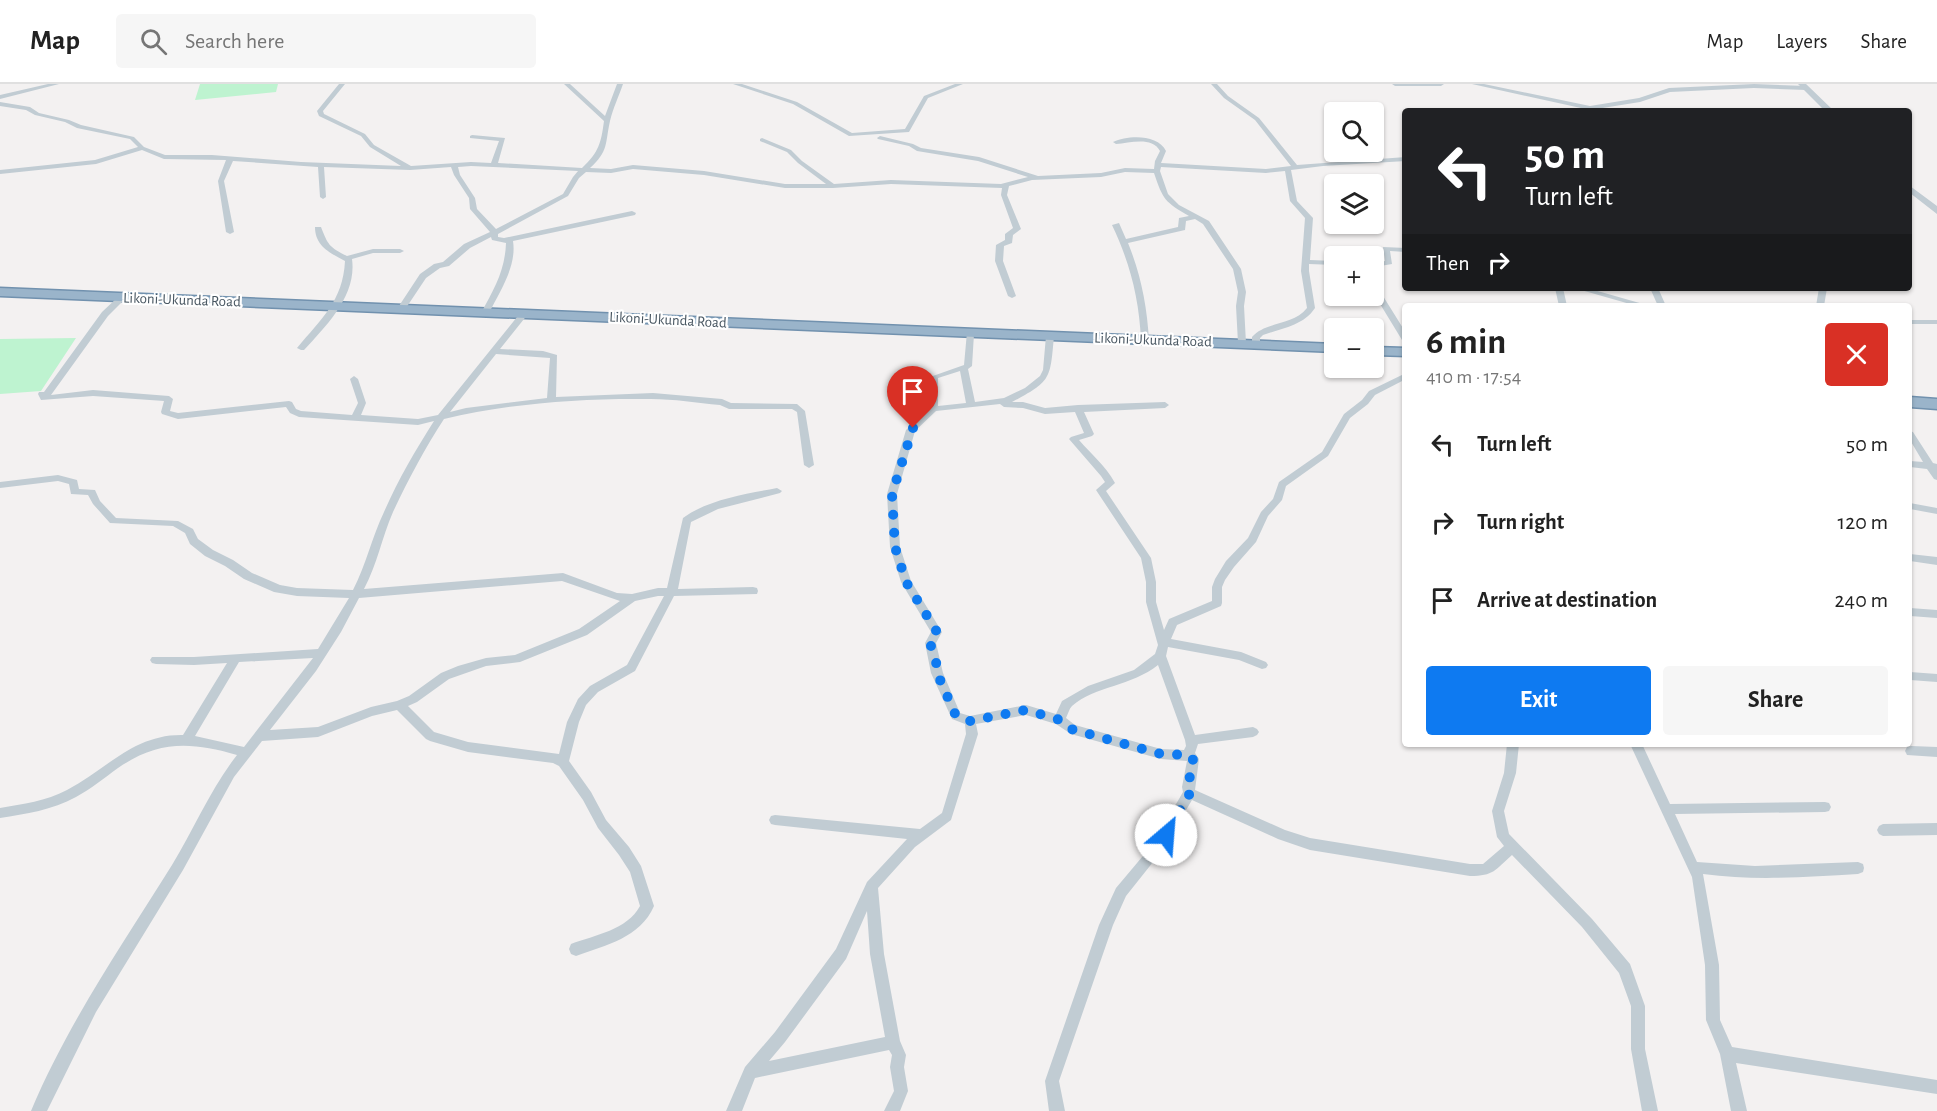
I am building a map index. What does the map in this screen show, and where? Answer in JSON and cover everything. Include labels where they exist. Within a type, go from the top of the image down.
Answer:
[{"type":"highway","name":"Likoni-Ukunda Road","points":[[0,292],[1324,347]]},
{"type":"highway","points":[[1384,351],[1402,352]]},
{"type":"highway","points":[[1912,402],[1937,404]]},
{"type":"street","points":[[1,99],[56,84]]},
{"type":"street","points":[[342,84],[320,111],[321,115],[363,135],[372,146],[410,168]]},
{"type":"street","points":[[567,84],[607,120]]},
{"type":"street","points":[[401,309],[423,276],[437,266],[446,264],[467,246],[563,197],[583,169],[598,157],[605,139],[607,120],[620,84]]},
{"type":"street","points":[[736,84],[795,103],[851,135],[907,131],[926,97],[960,84]]},
{"type":"street","points":[[1214,84],[1226,97],[1257,119],[1292,169],[1294,201],[1309,218],[1305,271],[1312,305],[1309,313],[1297,320],[1260,333],[1249,344]]},
{"type":"street","points":[[1395,84],[1441,84]]},
{"type":"street","points":[[1475,84],[1539,95],[1580,108]]},
{"type":"street","points":[[1591,108],[1608,106],[1616,102],[1640,100],[1669,90],[1754,86],[1804,86],[1827,108]]},
{"type":"street","points":[[1,99],[28,108],[37,114],[67,121],[79,127],[132,138],[142,148],[164,157],[201,156],[321,165],[410,168],[494,165],[611,171],[633,167],[704,173],[786,186],[891,182],[1006,185],[1039,178],[1101,175],[1125,170],[1157,168],[1247,171],[1292,169],[1378,159],[1402,159]]},
{"type":"street","points":[[870,135],[911,145],[919,150],[979,159],[1039,178]]},
{"type":"street","points":[[472,137],[503,140],[494,165]]},
{"type":"street","points":[[762,140],[789,151],[833,186]]},
{"type":"street","points":[[1116,142],[1157,142],[1164,149],[1157,168],[1161,189],[1168,199],[1206,223],[1237,271],[1242,292],[1240,306],[1249,344]]},
{"type":"street","points":[[0,171],[96,162],[142,148]]},
{"type":"street","points":[[230,159],[221,181],[230,232]]},
{"type":"street","points":[[321,165],[323,197]]},
{"type":"street","points":[[454,165],[457,175],[472,198],[474,209],[494,232],[495,238],[506,240],[632,213]]},
{"type":"street","points":[[1006,185],[1004,195],[1017,229],[1010,234],[1009,241],[1000,244],[999,261],[1012,296]]},
{"type":"street","points":[[1912,191],[1937,211]]},
{"type":"street","points":[[1125,242],[1182,228],[1182,220],[1197,217]]},
{"type":"street","points":[[1116,225],[1135,267],[1143,298],[1145,340]]},
{"type":"street","points":[[318,229],[322,243],[334,254],[347,258],[373,251],[400,251]]},
{"type":"street","points":[[485,313],[509,260],[510,242],[506,240]]},
{"type":"street","points":[[1384,263],[1389,262],[1386,249],[1402,250]]},
{"type":"street","points":[[302,348],[337,307],[350,272],[347,258]]},
{"type":"street","points":[[1306,262],[1324,263]]},
{"type":"street","points":[[1589,291],[1635,303]]},
{"type":"street","points":[[122,298],[105,314],[43,396],[93,393],[169,399],[165,412],[178,416],[289,404],[293,411],[299,414],[418,422],[466,411],[551,400],[653,396],[722,402],[729,406],[797,406],[801,411],[808,465]]},
{"type":"street","points":[[1384,304],[1402,334]]},
{"type":"street","points":[[39,1111],[91,1007],[245,752],[289,698],[321,653],[364,579],[394,498],[440,418],[524,314]]},
{"type":"street","points":[[1912,322],[1937,322]]},
{"type":"street","points":[[933,409],[934,377],[968,366],[970,333]]},
{"type":"street","points":[[992,404],[1015,398],[1044,377],[1048,365],[1050,336]]},
{"type":"street","points":[[495,351],[543,354],[554,357],[551,400]]},
{"type":"street","points":[[964,369],[971,406]]},
{"type":"street","points":[[1060,720],[1066,704],[1093,689],[1140,674],[1149,668],[1162,648],[1173,622],[1216,603],[1220,579],[1252,540],[1264,514],[1277,500],[1282,484],[1325,454],[1347,416],[1365,402],[1372,393],[1402,377]]},
{"type":"street","points":[[354,379],[362,403],[356,418]]},
{"type":"street","points":[[1165,405],[1045,411],[1023,405],[992,404],[933,409],[911,430],[892,494],[895,547],[906,582],[937,632],[930,643],[937,673],[956,716],[970,721],[1026,710],[1060,720],[1071,729],[1103,738],[1161,754],[1188,755],[1193,759],[1188,787],[1190,793],[1282,835],[1310,844],[1470,870],[1486,870],[1511,848]]},
{"type":"street","points":[[1078,408],[1089,434],[1074,439],[1080,450],[1089,454],[1106,476],[1110,483],[1101,490],[1146,558],[1151,582],[1151,602],[1162,648],[1191,740],[1192,746],[1188,755]]},
{"type":"street","points":[[1912,437],[1933,466],[1937,477]]},
{"type":"street","points":[[1912,464],[1933,466]]},
{"type":"street","points":[[0,485],[58,478],[74,482],[75,492],[92,492],[96,502],[113,521],[175,523],[189,531],[194,541],[209,553],[219,556],[256,581],[278,589],[297,592],[355,594],[563,577],[616,597],[632,598],[672,591],[692,593],[753,591]]},
{"type":"street","points":[[563,762],[571,728],[587,695],[595,688],[631,669],[672,591],[683,531],[689,517],[777,491]]},
{"type":"street","points":[[1912,506],[1937,511]]},
{"type":"street","points":[[1912,558],[1937,561]]},
{"type":"street","points":[[259,736],[318,732],[371,712],[399,705],[413,699],[445,676],[462,669],[486,662],[516,659],[583,632],[632,598]]},
{"type":"street","points":[[1912,612],[1937,614]]},
{"type":"street","points":[[1162,648],[1241,656],[1262,665]]},
{"type":"street","points":[[156,660],[194,661],[321,653]]},
{"type":"street","points":[[188,738],[236,658]]},
{"type":"street","points":[[1912,676],[1937,678]]},
{"type":"street","points":[[399,705],[430,736],[468,747],[555,758],[563,762],[587,796],[602,824],[636,870],[646,904],[645,911],[633,924],[615,934],[576,949]]},
{"type":"street","points":[[734,1111],[750,1072],[780,1037],[841,954],[872,886],[911,843],[947,816],[972,734],[970,721]]},
{"type":"street","points":[[1191,740],[1253,732]]},
{"type":"street","points":[[0,813],[57,800],[86,786],[136,751],[172,740],[188,738],[204,740],[245,752]]},
{"type":"street","points":[[1513,747],[1510,773],[1498,811],[1503,837],[1511,848],[1587,923],[1625,969],[1634,989],[1639,1009],[1638,1049],[1650,1111]]},
{"type":"street","points":[[1637,747],[1694,867],[1701,889],[1712,965],[1713,1020],[1727,1054],[1739,1111]]},
{"type":"street","points":[[1911,751],[1937,752]]},
{"type":"street","points":[[1057,1111],[1052,1081],[1106,925],[1121,892],[1157,848],[1190,793]]},
{"type":"street","points":[[1668,809],[1825,807]]},
{"type":"street","points":[[775,820],[923,835]]},
{"type":"street","points":[[1883,830],[1937,829]]},
{"type":"street","points":[[1694,867],[1717,871],[1762,873],[1858,868]]},
{"type":"street","points":[[872,886],[878,954],[893,1042],[899,1055],[897,1066],[901,1091],[899,1100],[892,1111]]},
{"type":"street","points":[[750,1072],[893,1042]]},
{"type":"street","points":[[1727,1054],[1937,1087]]},
{"type":"green space","points":[[200,84],[278,84],[276,92],[195,100]]},
{"type":"green space","points":[[76,338],[41,391],[0,394],[0,339]]},
{"type":"route","points":[[913,428],[892,494],[895,547],[906,582],[937,632],[930,643],[937,673],[956,716],[970,721],[1026,710],[1060,720],[1071,729],[1103,738],[1161,754],[1188,755],[1193,759],[1188,787],[1190,793],[1166,835]]}]
